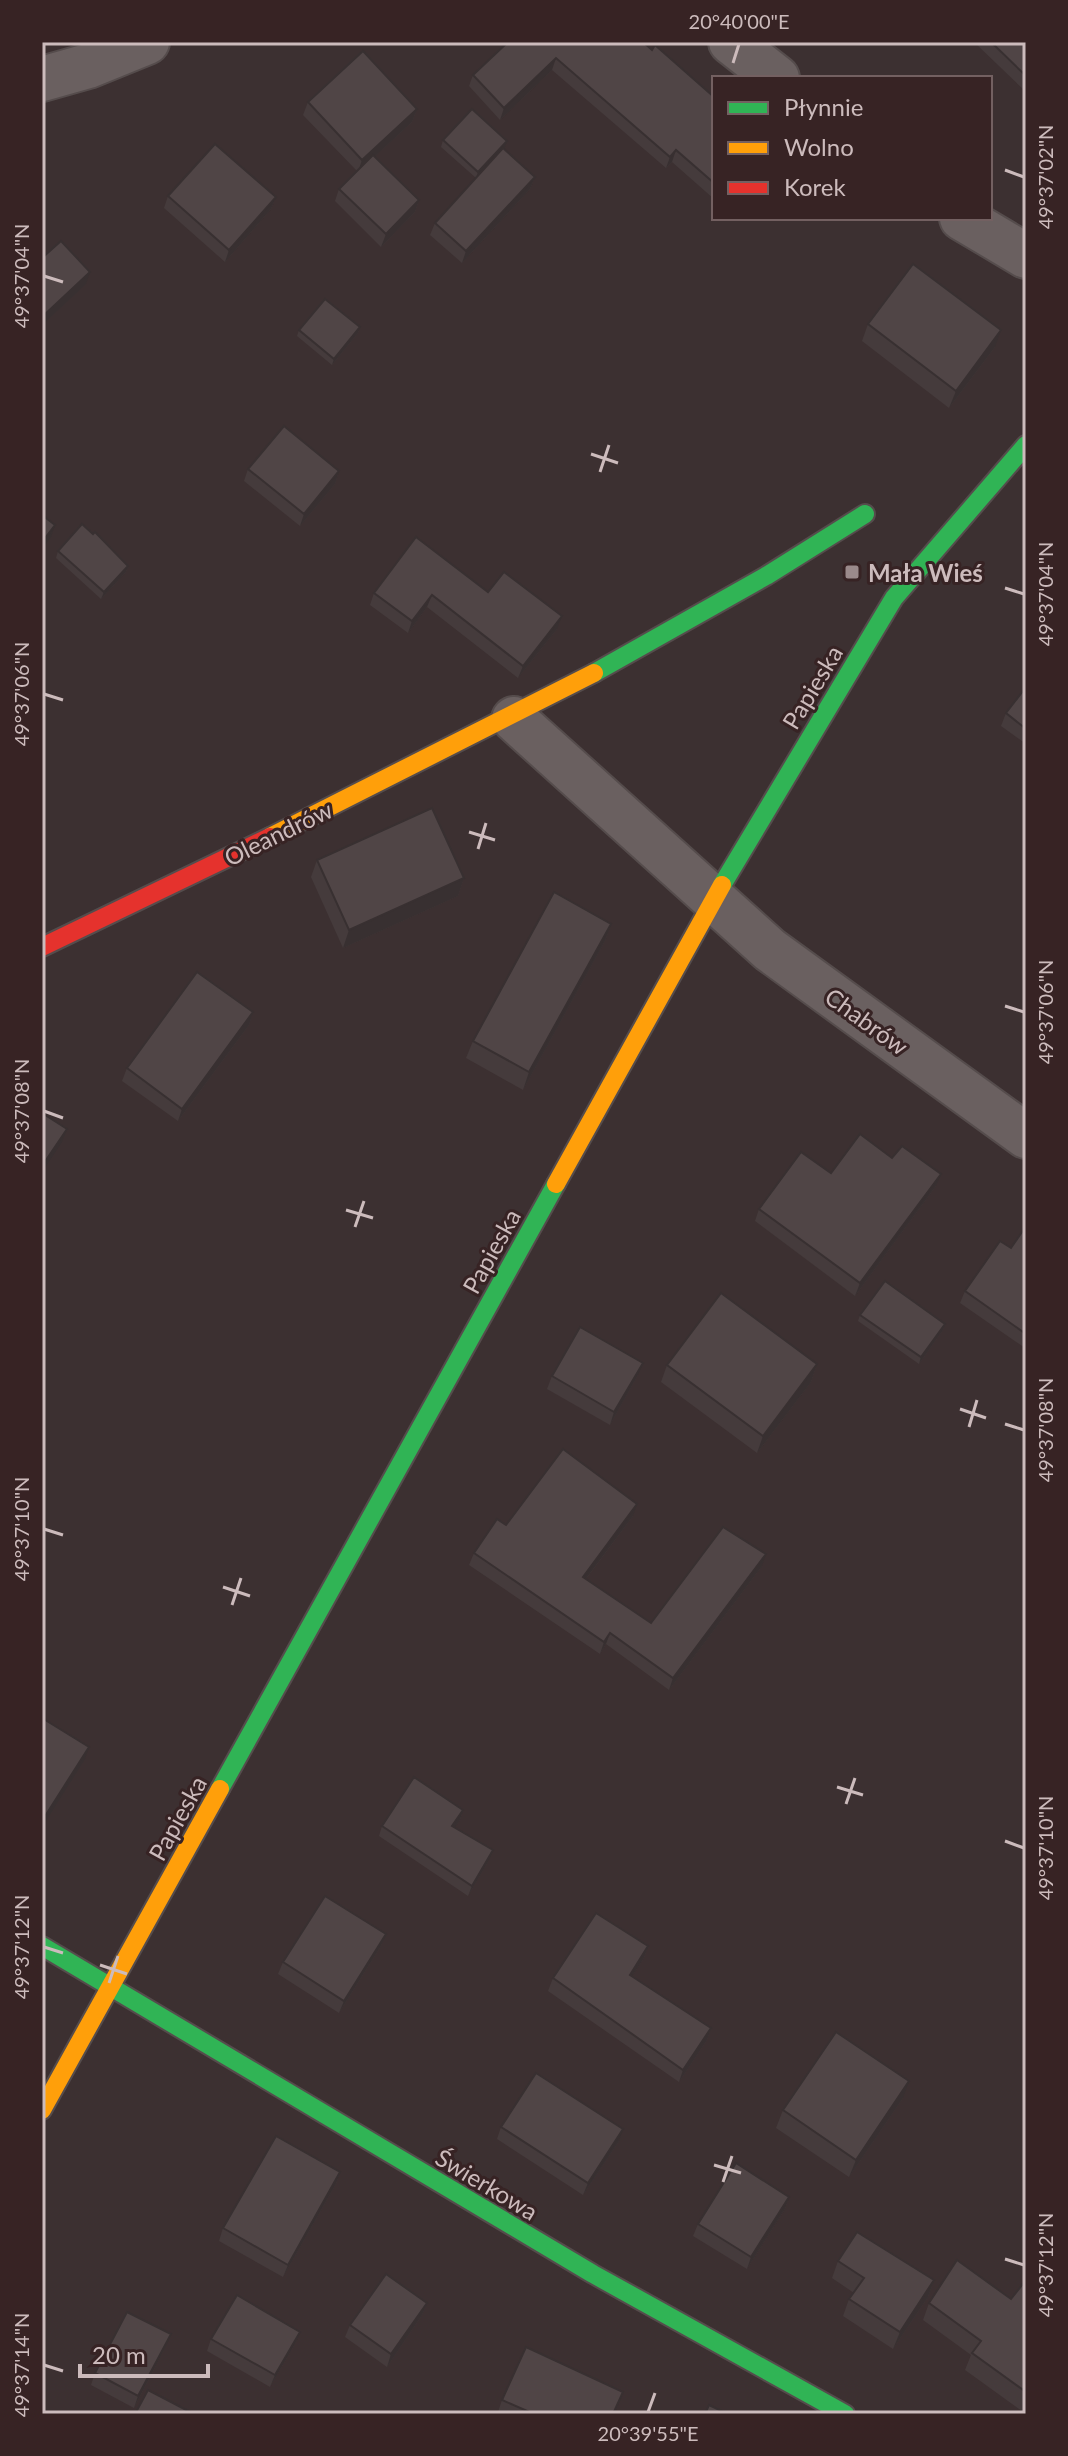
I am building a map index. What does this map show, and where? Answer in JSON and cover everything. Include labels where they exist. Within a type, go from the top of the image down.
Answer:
[{"type":"street","points":[[42,79],[88,66],[147,42]]},
{"type":"street","points":[[731,42],[774,76]]},
{"type":"street","points":[[965,220],[1026,256]]},
{"type":"street","name":"Papieska","points":[[42,2110],[715,898],[894,598],[1026,445]]},
{"type":"street","name":"Oleandrów","points":[[42,947],[514,719],[778,570],[865,514]]},
{"type":"street","points":[[514,719],[715,898]]},
{"type":"street","name":"Chabrów","points":[[715,898],[770,950],[1026,1136]]},
{"type":"street","name":"Świerkowa","points":[[42,1946],[593,2274],[845,2414]]},
{"type":"building","points":[[508,42],[643,42],[652,50],[655,45],[712,95],[712,181],[676,150],[670,157],[556,58],[504,108],[473,75]]},
{"type":"building","points":[[991,42],[1026,42],[1026,76]]},
{"type":"building","points":[[363,51],[417,109],[362,160],[308,102]]},
{"type":"building","points":[[472,109],[507,141],[478,172],[443,140]]},
{"type":"building","points":[[215,144],[276,197],[229,250],[168,196]]},
{"type":"building","points":[[503,148],[535,177],[466,251],[435,223]]},
{"type":"building","points":[[373,155],[419,200],[386,234],[339,189]]},
{"type":"building","points":[[61,241],[90,272],[42,317],[42,258]]},
{"type":"building","points":[[913,264],[1001,330],[956,391],[868,324]]},
{"type":"building","points":[[325,299],[360,327],[334,359],[299,330]]},
{"type":"building","points":[[284,426],[339,471],[304,514],[248,469]]},
{"type":"building","points":[[42,515],[55,525],[42,542]]},
{"type":"building","points":[[82,524],[93,534],[95,532],[128,566],[104,592],[58,551]]},
{"type":"building","points":[[416,537],[488,592],[504,572],[562,616],[523,666],[432,595],[412,621],[374,593]]},
{"type":"building","points":[[1026,687],[1026,729],[1006,713]]},
{"type":"building","points":[[432,808],[464,878],[349,930],[317,860]]},
{"type":"building","points":[[554,892],[611,924],[529,1072],[473,1041]]},
{"type":"building","points":[[197,972],[253,1012],[182,1109],[127,1068]]},
{"type":"building","points":[[42,1113],[67,1129],[42,1166]]},
{"type":"building","points":[[860,1134],[892,1158],[902,1146],[941,1174],[860,1283],[759,1209],[801,1152],[831,1173]]},
{"type":"building","points":[[1026,1226],[1026,1334],[965,1291],[1000,1241],[1011,1248]]},
{"type":"building","points":[[885,1281],[945,1324],[921,1357],[860,1315]]},
{"type":"building","points":[[721,1293],[817,1364],[763,1436],[667,1365]]},
{"type":"building","points":[[580,1327],[643,1363],[614,1412],[552,1376]]},
{"type":"building","points":[[563,1449],[637,1504],[583,1577],[651,1623],[723,1527],[766,1554],[673,1678],[610,1633],[604,1642],[474,1553],[497,1519],[506,1525]]},
{"type":"building","points":[[42,1718],[89,1747],[42,1821]]},
{"type":"building","points":[[414,1777],[463,1810],[452,1826],[493,1850],[472,1886],[382,1826]]},
{"type":"building","points":[[325,1896],[386,1934],[344,2001],[283,1962]]},
{"type":"building","points":[[596,1913],[648,1946],[630,1975],[711,2028],[683,2070],[553,1978]]},
{"type":"building","points":[[836,2032],[909,2081],[856,2160],[783,2110]]},
{"type":"building","points":[[536,2073],[623,2129],[588,2183],[501,2127]]},
{"type":"building","points":[[276,2136],[340,2172],[288,2265],[223,2228]]},
{"type":"building","points":[[736,2163],[789,2197],[751,2257],[698,2224]]},
{"type":"building","points":[[857,2232],[934,2280],[900,2332],[849,2299],[864,2278],[838,2261]]},
{"type":"building","points":[[957,2260],[1011,2299],[1026,2280],[1026,2392],[972,2353],[981,2341],[929,2303]]},
{"type":"building","points":[[386,2274],[427,2303],[391,2354],[350,2325]]},
{"type":"building","points":[[237,2295],[300,2332],[275,2375],[211,2339]]},
{"type":"building","points":[[127,2312],[171,2334],[138,2396],[95,2373]]},
{"type":"building","points":[[526,2347],[623,2392],[613,2414],[534,2414],[502,2400]]},
{"type":"building","points":[[148,2390],[194,2414],[135,2414]]},
{"type":"building","points":[[709,2405],[728,2414],[705,2414]]},
{"type":"traffic: fast","points":[[722,885],[894,598],[1026,445]]},
{"type":"traffic: fast","points":[[594,673],[766,576],[865,514]]},
{"type":"traffic: fast","points":[[220,1789],[556,1184]]},
{"type":"traffic: fast","points":[[42,1946],[593,2274],[845,2414]]},
{"type":"traffic: slow","points":[[270,837],[594,673]]},
{"type":"traffic: slow","points":[[556,1184],[722,885]]},
{"type":"traffic: slow","points":[[42,2110],[220,1789]]},
{"type":"traffic: jam","points":[[42,947],[270,837]]},
{"type":"place","name":"Mała Wieś","points":[[852,572]]}]
